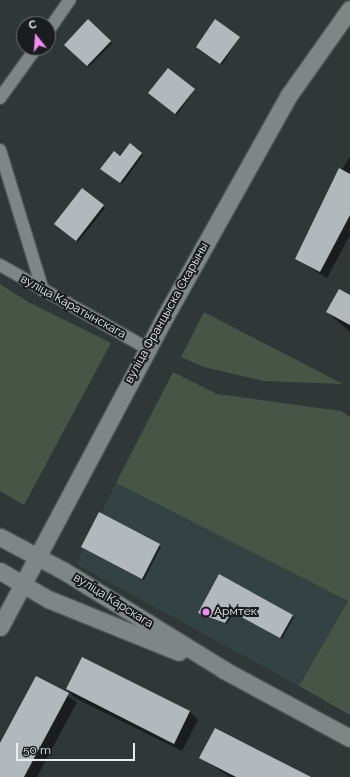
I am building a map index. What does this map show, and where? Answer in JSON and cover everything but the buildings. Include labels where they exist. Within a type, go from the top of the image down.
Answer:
[{"type":"street","points":[[56,20],[70,0]]},
{"type":"street","name":"вуліца Францыска Скарыны","points":[[0,627],[147,348],[289,95],[350,9]]},
{"type":"street","points":[[0,98],[30,56]]},
{"type":"street","points":[[0,150],[43,291]]},
{"type":"street","name":"вуліца Каратынскага","points":[[0,265],[43,291],[147,348]]},
{"type":"street","name":"вуліца Карскага","points":[[0,537],[37,557],[224,670],[350,738]]},
{"type":"street","name":"вуліца Карскага","points":[[0,571],[48,598],[224,670]]},
{"type":"shaded area","points":[[116,483],[348,601],[299,686],[76,564]]},
{"type":"green space","points":[[0,284],[30,303],[111,343],[24,505],[0,491]]},
{"type":"green space","points":[[204,312],[343,384],[263,381],[204,367],[181,357]]},
{"type":"green space","points":[[173,372],[217,394],[341,411],[350,417],[350,715],[299,686],[348,601],[116,483]]},
{"type":"place","name":"Армтек","points":[[206,612]]}]
